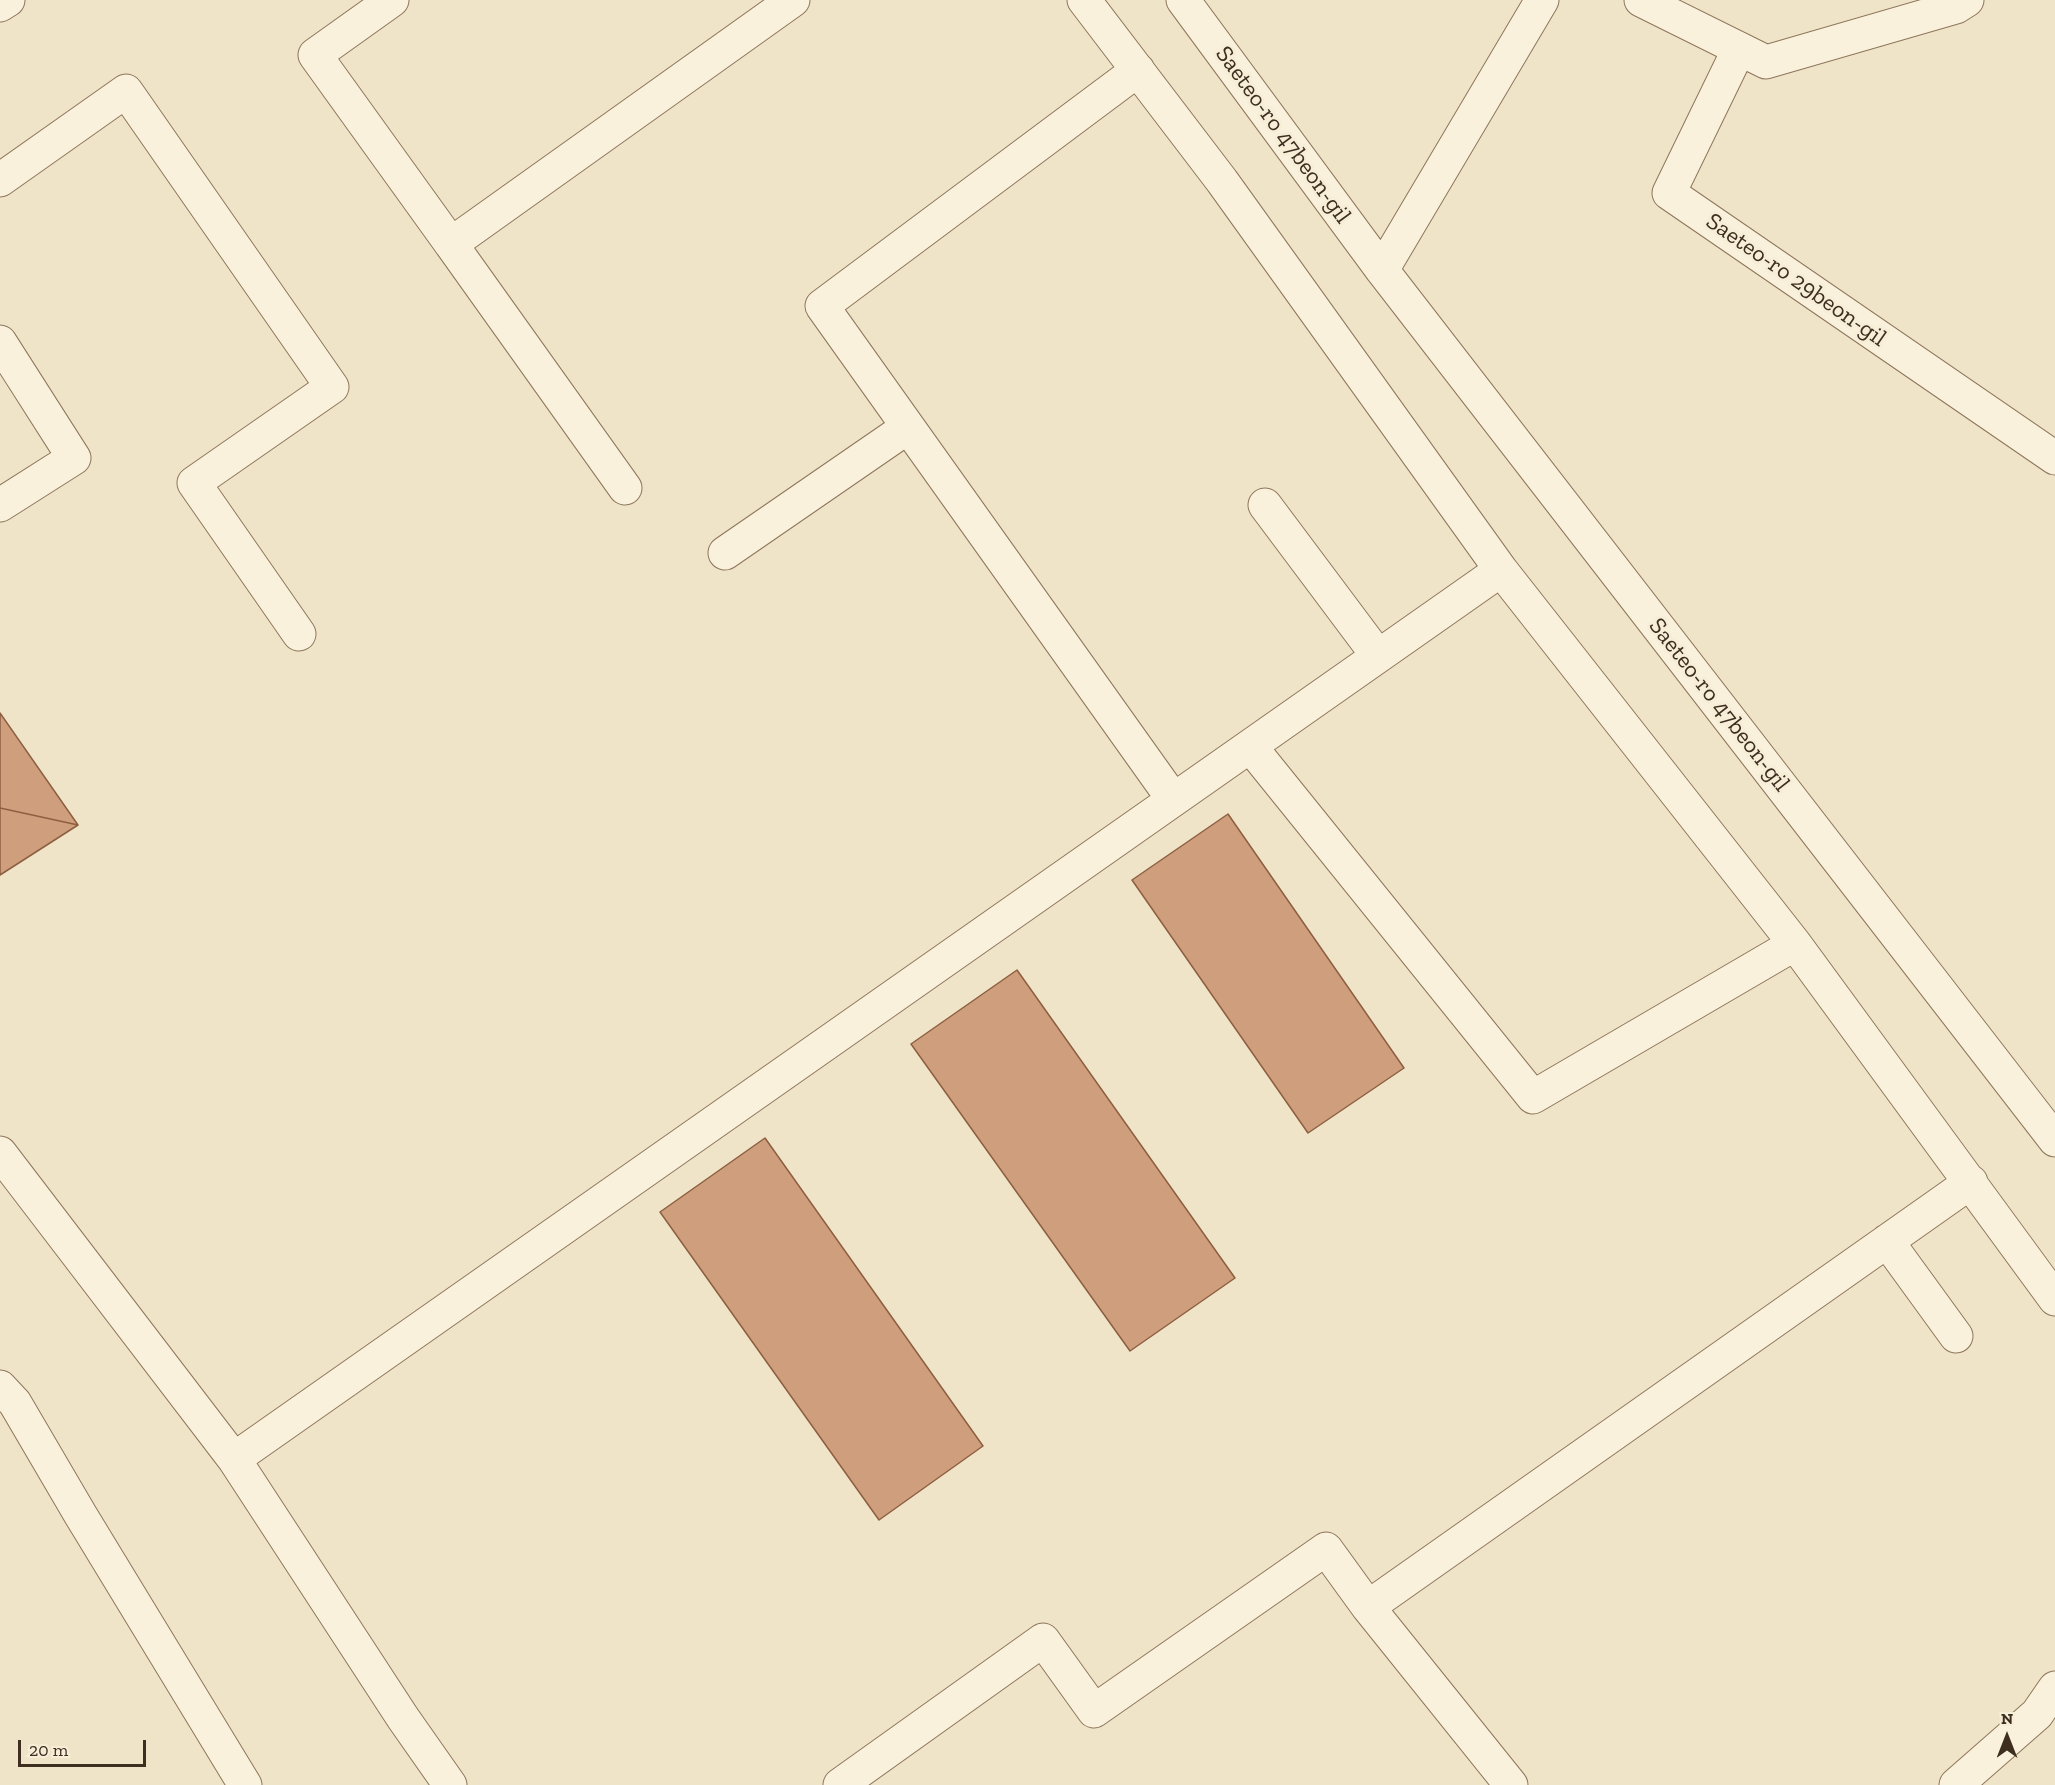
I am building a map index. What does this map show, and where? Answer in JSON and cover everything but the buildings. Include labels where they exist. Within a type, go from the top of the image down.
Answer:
[{"type":"street","points":[[0,5],[8,0]]},
{"type":"street","points":[[392,0],[315,55],[625,488]]},
{"type":"street","points":[[451,243],[793,0]]},
{"type":"street","points":[[1084,0],[1222,181],[1501,570],[1795,944],[2055,1299]]},
{"type":"street","name":"Saeteo-ro 47beon-gil","points":[[1183,0],[1383,270],[2055,1140]]},
{"type":"street","points":[[1383,270],[1542,0]]},
{"type":"street","points":[[1641,0],[1766,62],[1956,7],[1967,0]]},
{"type":"street","name":"Saeteo-ro 29beon-gil","points":[[1739,49],[1669,193],[2055,458]]},
{"type":"street","points":[[1138,69],[822,306],[1173,800]]},
{"type":"street","points":[[0,180],[126,92],[332,387],[194,483],[299,634]]},
{"type":"street","points":[[0,342],[74,458],[0,504]]},
{"type":"street","points":[[725,553],[908,427]]},
{"type":"street","points":[[1265,504],[1378,656]]},
{"type":"street","points":[[234,1459],[1501,570]]},
{"type":"street","points":[[1250,746],[1533,1096],[1795,944]]},
{"type":"street","points":[[0,1153],[234,1459],[450,1785]]},
{"type":"street","points":[[1368,1606],[1971,1182]]},
{"type":"street","points":[[1887,1241],[1956,1336]]},
{"type":"street","points":[[0,1387],[15,1403],[245,1785]]},
{"type":"street","points":[[840,1785],[1043,1641],[1094,1710],[1326,1549],[1368,1606],[1511,1785]]},
{"type":"street","points":[[1956,1785],[2037,1714],[2055,1688]]}]
